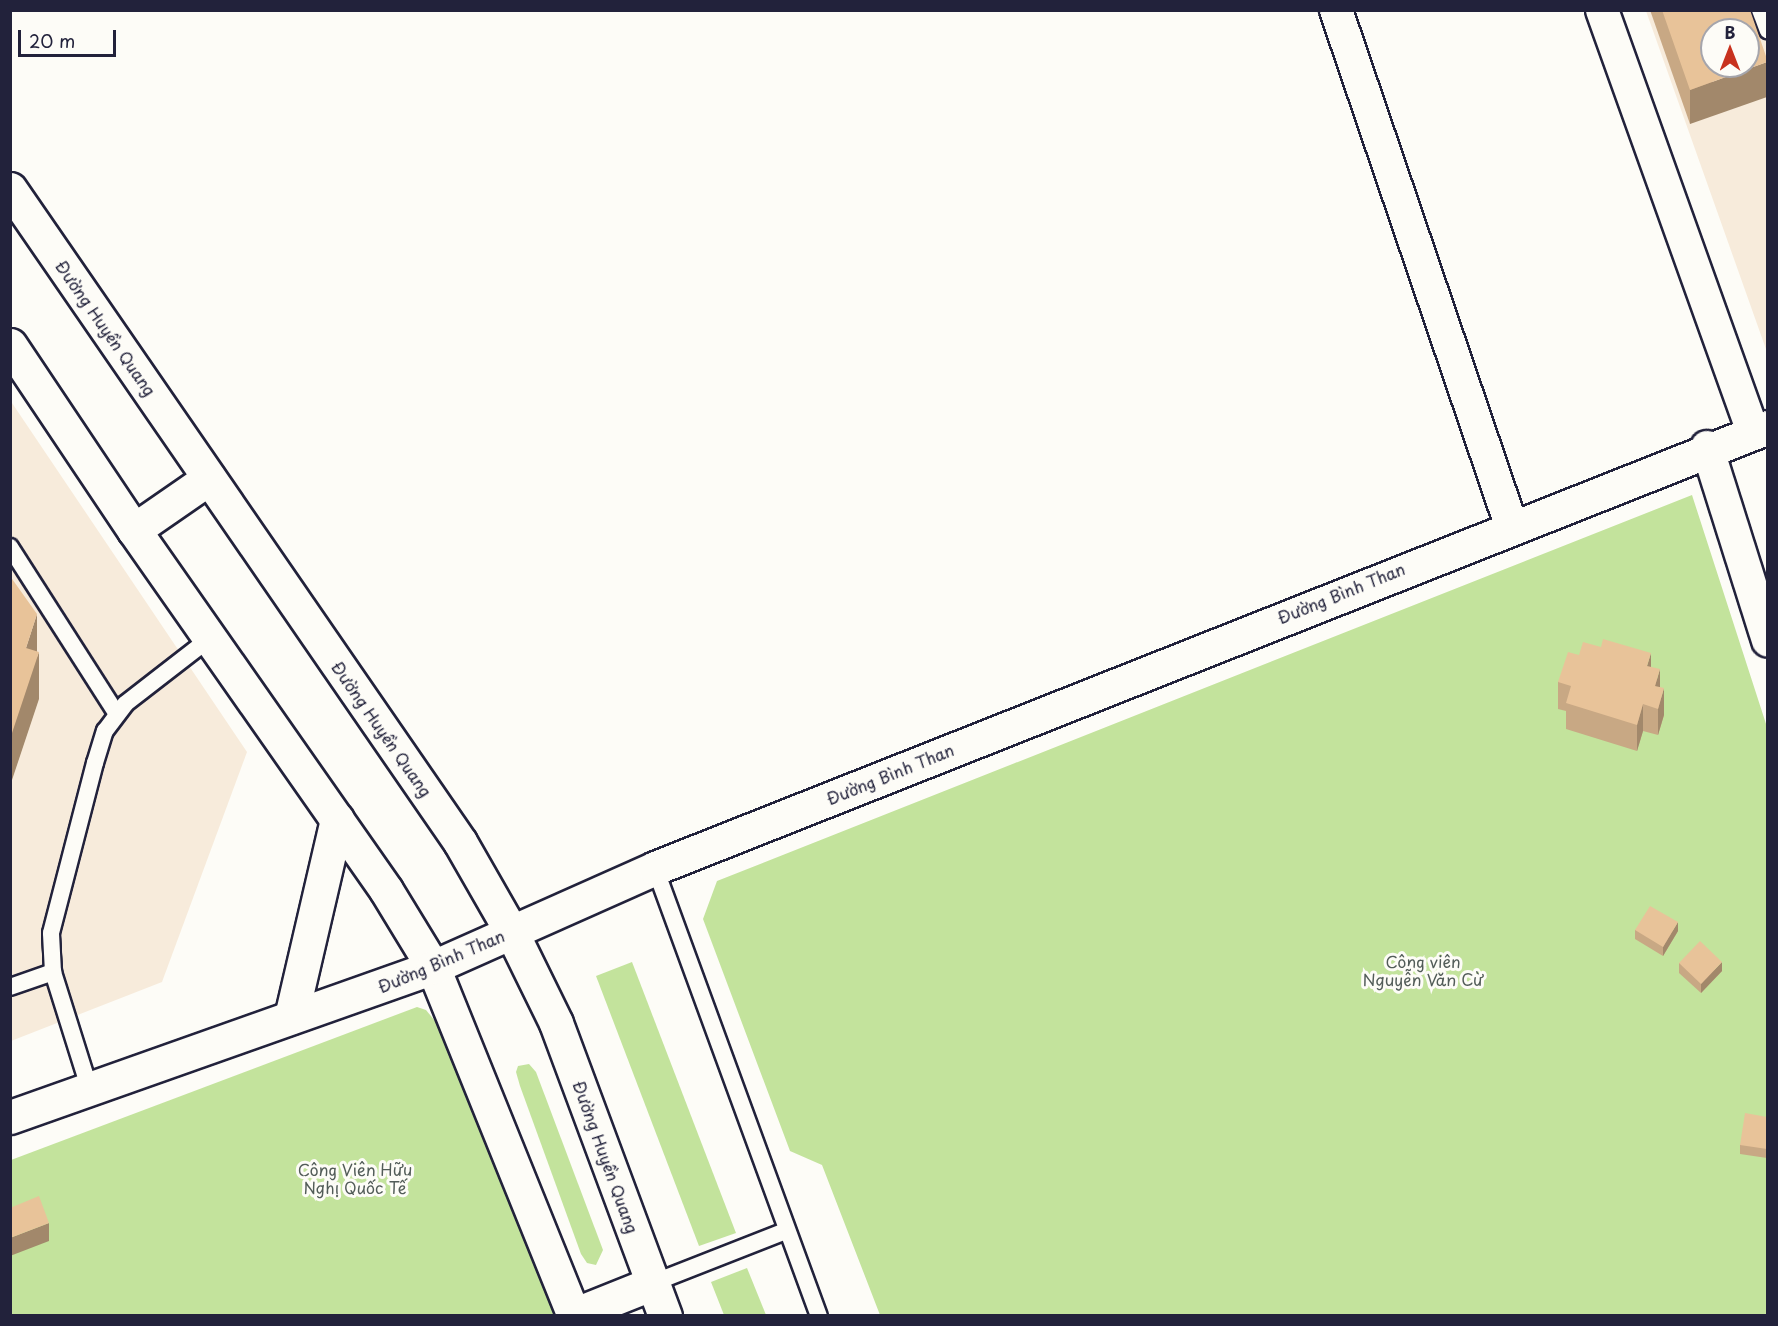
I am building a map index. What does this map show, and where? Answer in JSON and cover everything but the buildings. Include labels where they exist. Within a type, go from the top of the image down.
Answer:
[{"type":"street","points":[[1336,10],[1510,525]]},
{"type":"street","points":[[1602,10],[1760,429]]},
{"type":"street","name":"Đường Huyền Quang","points":[[11,192],[460,842],[511,931],[556,1023],[665,1316]]},
{"type":"street","points":[[10,345],[134,530],[337,819],[433,967],[573,1315],[652,1283]]},
{"type":"street","name":"Đường Bình Than","points":[[10,1116],[433,967],[655,868],[1510,525],[1707,447],[1760,429]]},
{"type":"street","points":[[1707,447],[1767,641]]},
{"type":"street","points":[[134,530],[209,478]]},
{"type":"street","points":[[291,1017],[337,819]]},
{"type":"lane","points":[[1760,10],[1767,31]]},
{"type":"lane","points":[[10,547],[117,714]]},
{"type":"lane","points":[[89,1087],[53,972],[51,933],[95,763],[105,731],[124,704],[210,638]]},
{"type":"lane","points":[[655,868],[819,1316]]},
{"type":"lane","points":[[10,987],[53,972]]},
{"type":"lane","points":[[652,1283],[786,1231]]},
{"type":"shaded area","points":[[1646,11],[1767,11],[1767,352]]},
{"type":"shaded area","points":[[10,400],[247,752],[162,982],[11,1041]]},
{"type":"green space","name":"Công viên Nguyễn Văn Cừ","points":[[1692,495],[1767,727],[1767,1315],[880,1315],[822,1165],[790,1151],[703,919],[717,881]]},
{"type":"green space","points":[[632,962],[736,1233],[699,1246],[596,976]]},
{"type":"green space","name":"Công Viên Hữu Nghị Quốc Tế","points":[[417,1007],[426,1010],[449,1038],[555,1315],[11,1316],[11,1160]]},
{"type":"green space","points":[[529,1064],[536,1072],[603,1250],[596,1265],[587,1263],[581,1254],[520,1086],[516,1072],[518,1066]]},
{"type":"green space","points":[[747,1268],[766,1315],[724,1315],[711,1282]]}]
